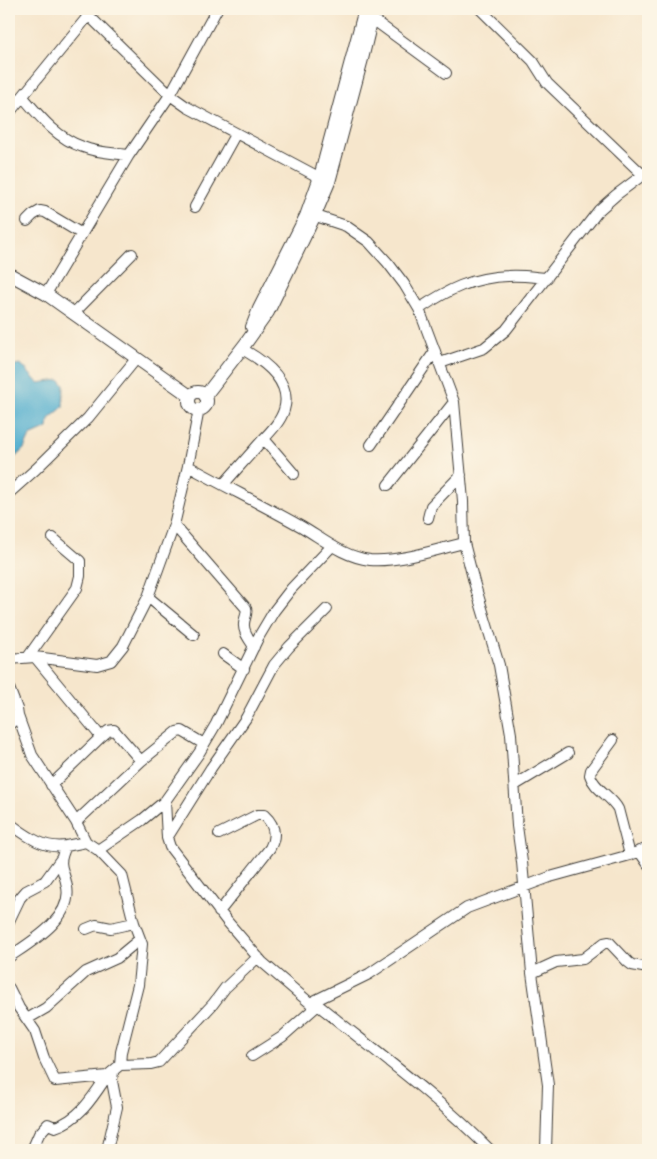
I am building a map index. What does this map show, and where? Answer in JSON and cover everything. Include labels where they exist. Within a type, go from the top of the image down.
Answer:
[{"type":"main road","points":[[190,396],[189,402],[191,407],[199,409],[206,404],[205,396],[268,312],[324,180],[362,59],[370,12]]},
{"type":"main road","points":[[10,274],[46,294],[190,396]]},
{"type":"main road","points":[[190,396],[198,392],[205,396]]},
{"type":"street","points":[[46,294],[129,155],[170,94],[217,9]]},
{"type":"street","points":[[440,363],[484,348],[506,330],[600,210],[616,195],[646,173],[547,83],[533,61],[480,9]]},
{"type":"street","points":[[9,113],[23,97],[85,12],[170,94],[187,107],[324,180]]},
{"type":"street","points":[[370,12],[446,74]]},
{"type":"street","points":[[23,97],[43,120],[67,141],[84,148],[129,155]]},
{"type":"street","points":[[195,206],[236,133]]},
{"type":"street","points":[[27,221],[40,210],[82,234]]},
{"type":"street","points":[[311,214],[346,226],[369,242],[394,270],[419,309],[454,402],[464,543],[499,665],[511,734],[517,826],[532,973],[536,988],[548,1085],[546,1150]]},
{"type":"street","points":[[73,314],[132,254]]},
{"type":"street","points":[[419,309],[454,287],[482,279],[508,276],[547,278]]},
{"type":"street","points":[[223,485],[275,426],[284,411],[286,397],[282,383],[271,368],[244,346]]},
{"type":"street","points":[[371,445],[436,351]]},
{"type":"street","points":[[9,493],[88,418],[136,359]]},
{"type":"street","points":[[388,485],[454,402]]},
{"type":"street","points":[[9,659],[32,657],[97,665],[111,660],[123,646],[148,597],[174,525],[199,409]]},
{"type":"street","points":[[264,439],[294,474]]},
{"type":"street","points":[[188,466],[350,555],[369,560],[385,560],[464,543]]},
{"type":"street","points":[[428,518],[431,506],[460,475]]},
{"type":"street","points":[[174,525],[246,608],[245,630],[254,647]]},
{"type":"street","points":[[32,657],[77,588],[80,576],[80,561],[53,538]]},
{"type":"street","points":[[98,850],[142,820],[164,801],[216,724],[274,611],[291,589],[332,546]]},
{"type":"street","points":[[148,597],[194,635]]},
{"type":"street","points":[[167,838],[211,768],[246,718],[274,665],[288,647],[327,609]]},
{"type":"street","points":[[223,654],[244,669]]},
{"type":"street","points":[[32,657],[101,737]]},
{"type":"street","points":[[9,688],[32,756],[76,822],[86,842],[98,850],[122,875],[134,922],[142,944],[138,985],[121,1052],[113,1071],[86,1106],[66,1123],[55,1127],[48,1124],[39,1134],[32,1150]]},
{"type":"street","points":[[9,725],[18,716]]},
{"type":"street","points":[[51,785],[108,730],[114,730],[141,761]]},
{"type":"street","points":[[76,822],[141,761],[177,732],[182,730],[204,744]]},
{"type":"street","points":[[613,740],[590,775],[595,785],[615,802],[639,851],[648,864]]},
{"type":"street","points":[[515,785],[568,753]]},
{"type":"street","points":[[164,801],[167,838],[170,847],[219,912],[258,957],[314,1004],[397,1068],[475,1134],[489,1150]]},
{"type":"street","points":[[218,834],[257,816],[264,815],[272,821],[274,833],[274,841],[270,848],[219,912]]},
{"type":"street","points":[[9,823],[40,843],[57,847],[86,842]]},
{"type":"street","points":[[9,957],[37,938],[64,909],[68,898],[67,886],[60,865],[66,846]]},
{"type":"street","points":[[252,1056],[282,1036],[314,1004],[369,974],[467,908],[550,877],[639,851]]},
{"type":"street","points":[[9,921],[20,898],[26,891],[45,881],[61,859]]},
{"type":"street","points":[[86,929],[96,925],[112,928],[134,922]]},
{"type":"street","points":[[27,1019],[46,1008],[86,972],[118,958],[140,939]]},
{"type":"street","points":[[532,973],[556,962],[583,959],[604,943],[609,942],[632,965],[648,968]]},
{"type":"street","points":[[9,988],[35,1031],[45,1061],[55,1081],[159,1062],[213,1004],[225,988],[258,957]]},
{"type":"street","points":[[107,1150],[116,1108],[112,1081],[113,1071]]},
{"type":"water","points":[[21,364],[38,383],[60,380],[64,385],[63,407],[49,419],[48,428],[30,436],[24,449],[9,463],[9,366]]}]
